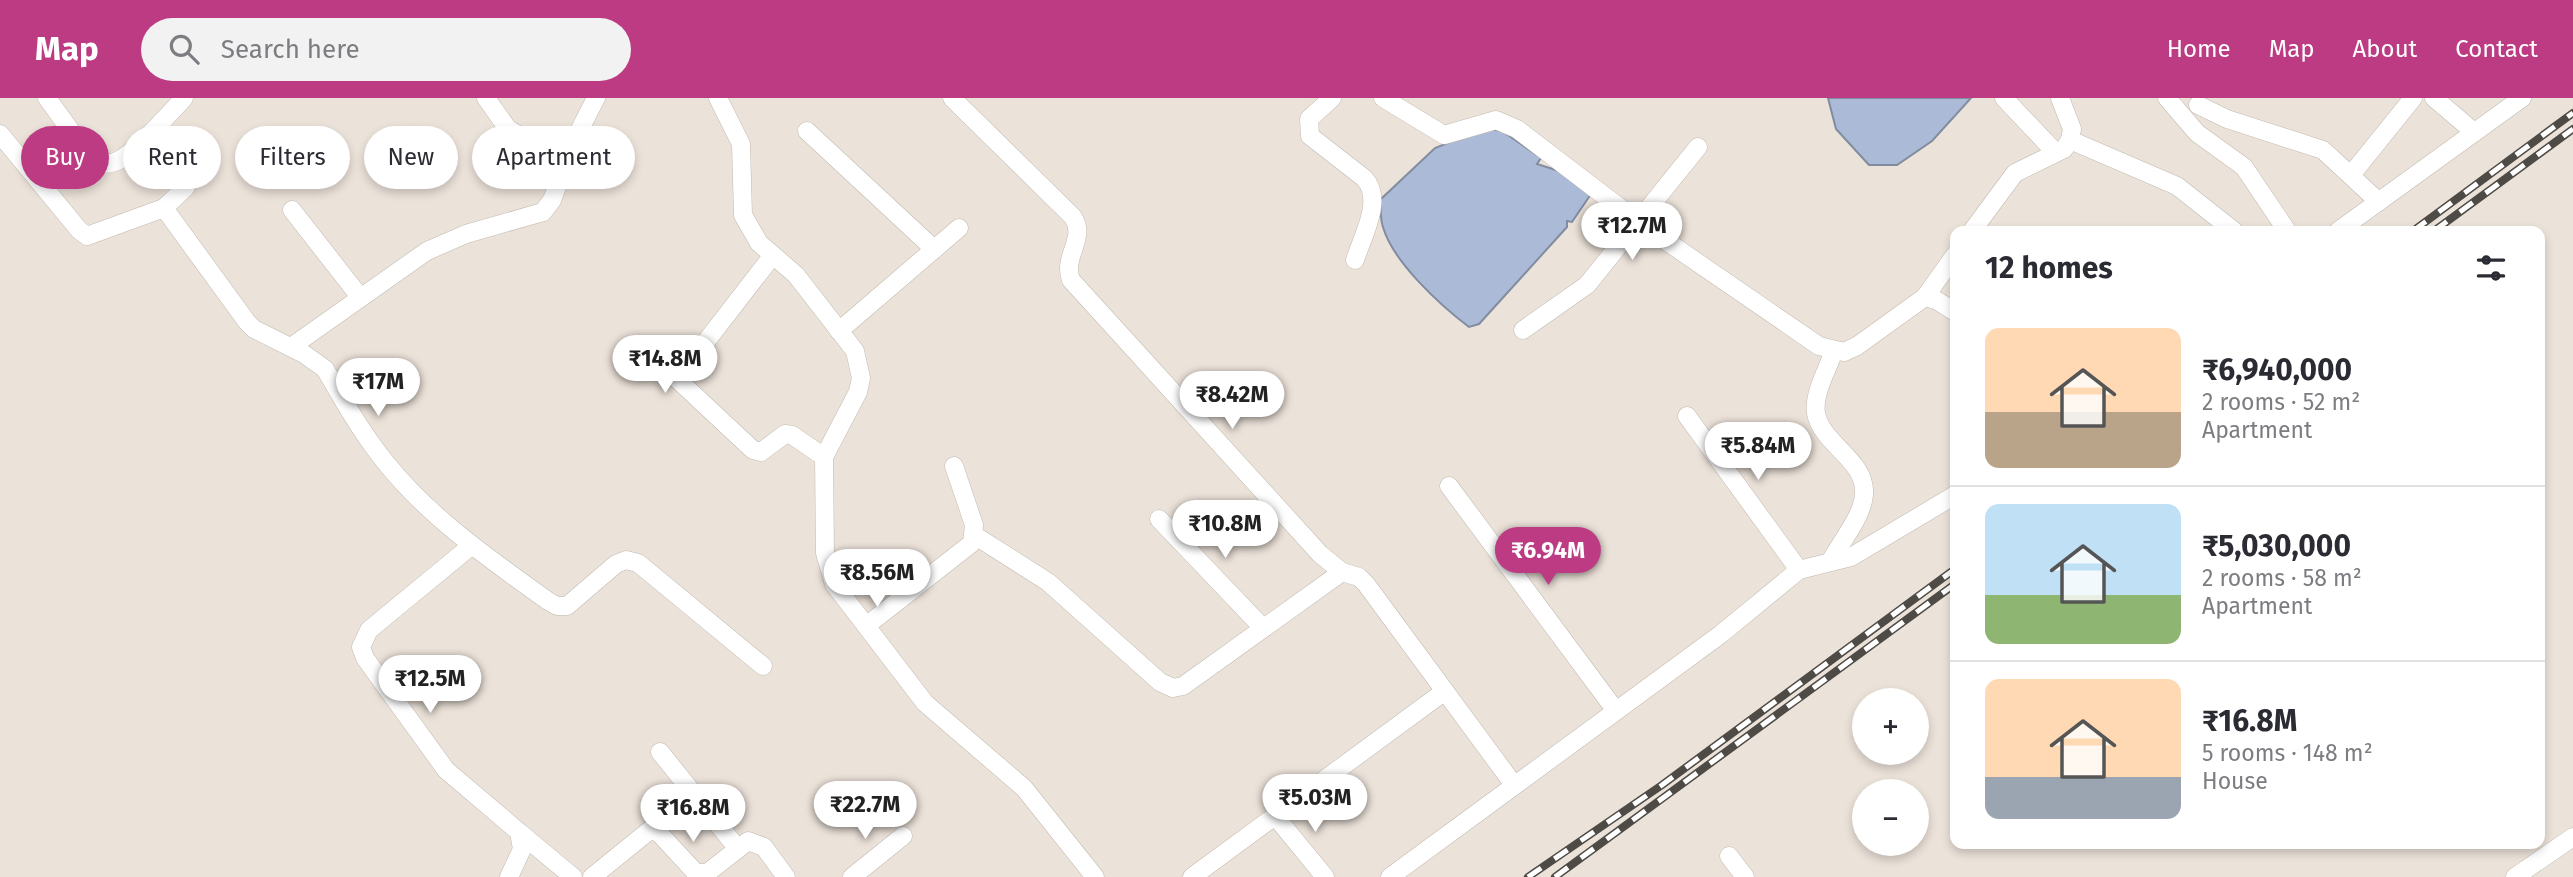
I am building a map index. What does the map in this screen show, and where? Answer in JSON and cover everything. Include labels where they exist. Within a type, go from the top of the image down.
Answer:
[{"type":"street","points":[[47,98],[92,160],[101,165],[117,163],[123,158]]},
{"type":"street","points":[[158,126],[184,98]]},
{"type":"street","points":[[486,98],[506,126]]},
{"type":"street","points":[[583,126],[596,98]]},
{"type":"street","points":[[718,98],[741,144],[743,215],[759,243],[796,275],[855,351],[862,378],[858,392],[824,457],[828,569],[834,584],[925,703],[1024,788],[1095,877]]},
{"type":"street","points":[[952,98],[1079,226],[1079,238],[1068,259],[1071,279],[1320,554],[1342,572],[1359,576],[1514,785]]},
{"type":"street","points":[[1332,98],[1309,119],[1310,136],[1364,178],[1372,186],[1375,198],[1355,260]]},
{"type":"street","points":[[1383,98],[1444,135],[1496,120],[1507,124],[1640,223],[1819,345],[1834,351],[1844,352],[1857,346],[1925,297],[1950,262]]},
{"type":"street","points":[[2004,98],[2056,153]]},
{"type":"street","points":[[1976,226],[2015,173],[2056,153],[2070,140],[2072,130],[2060,98]]},
{"type":"street","points":[[2167,98],[2187,122],[2244,167],[2284,226]]},
{"type":"street","points":[[2351,175],[2413,98]]},
{"type":"street","points":[[2434,98],[2474,132]]},
{"type":"street","points":[[2346,226],[2522,98]]},
{"type":"street","points":[[2187,122],[2200,101],[2227,119],[2323,150],[2379,202]]},
{"type":"street","points":[[807,131],[934,249]]},
{"type":"street","points":[[0,134],[79,230],[88,236],[164,208],[184,189]]},
{"type":"street","points":[[2070,140],[2177,186],[2228,226]]},
{"type":"street","points":[[1523,330],[1580,293],[1640,223],[1698,147]]},
{"type":"street","points":[[291,347],[427,251],[466,234],[543,212],[556,189]]},
{"type":"street","points":[[164,208],[247,322],[316,361],[325,369],[387,465],[471,546],[557,606],[567,606],[616,564],[626,560],[638,563],[763,666]]},
{"type":"street","points":[[292,210],[360,298]]},
{"type":"street","points":[[839,331],[959,228]]},
{"type":"street","points":[[773,255],[677,379],[753,450],[761,452],[785,434],[792,435],[824,457]]},
{"type":"street","points":[[1925,297],[1950,310]]},
{"type":"street","points":[[1830,562],[1861,507],[1864,494],[1858,472],[1820,424],[1816,411],[1834,351]]},
{"type":"street","points":[[1687,416],[1799,570]]},
{"type":"street","points":[[866,626],[965,551],[974,535],[975,525],[954,466]]},
{"type":"street","points":[[1449,486],[1616,711]]},
{"type":"street","points":[[1390,877],[1721,634],[1799,570],[1851,557],[1950,498]]},
{"type":"street","points":[[1159,519],[1264,628]]},
{"type":"street","points":[[974,535],[1048,582],[1160,682],[1173,688],[1183,686],[1342,572]]},
{"type":"street","points":[[471,546],[369,630],[361,647],[365,658],[446,770],[573,877]]},
{"type":"street","points":[[1192,877],[1445,691]]},
{"type":"street","points":[[660,752],[738,849]]},
{"type":"street","points":[[1276,816],[1325,877]]},
{"type":"street","points":[[592,877],[649,830],[659,833],[687,867],[700,874],[707,873],[748,841],[756,842],[786,877]]},
{"type":"street","points":[[509,877],[522,849],[519,832]]},
{"type":"street","points":[[852,877],[903,836]]},
{"type":"street","points":[[2515,877],[2573,836]]},
{"type":"street","points":[[1729,856],[1745,877]]},
{"type":"water","points":[[1828,98],[1971,98],[1932,141],[1897,165],[1869,165],[1836,129]]},
{"type":"water","points":[[1485,128],[1502,131],[1541,158],[1537,164],[1559,171],[1591,194],[1572,222],[1567,221],[1567,227],[1479,324],[1469,327],[1419,282],[1397,254],[1383,227],[1380,200],[1435,148]]},
{"type":"railway","points":[[2420,226],[2573,113]]},
{"type":"railway","points":[[2441,226],[2573,129]]},
{"type":"railway","points":[[1528,877],[1662,785],[1950,573]]},
{"type":"railway","points":[[1555,877],[1950,588]]}]
